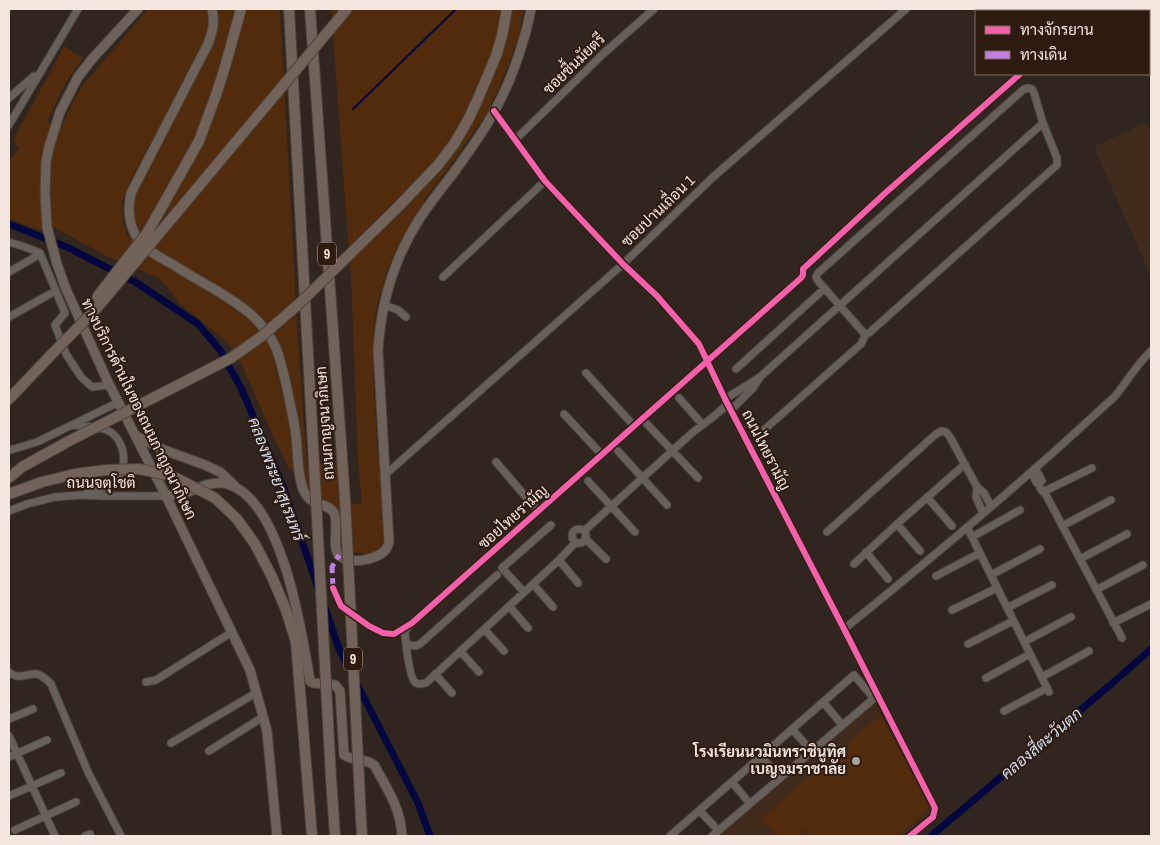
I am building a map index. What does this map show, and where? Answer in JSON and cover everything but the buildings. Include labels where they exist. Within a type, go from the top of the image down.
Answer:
[{"type":"highway","points":[[50,356],[147,233],[199,141],[216,95],[241,9]]},
{"type":"highway","name":"ถนนกาญจนาภิเษก","points":[[289,9],[335,836]]},
{"type":"highway","name":"ถนนกาญจนาภิเษก","points":[[310,9],[345,499],[362,836]]},
{"type":"highway","points":[[9,400],[95,310],[347,9]]},
{"type":"highway","points":[[9,478],[22,467],[69,441],[231,358],[262,336],[301,302],[404,202],[438,165],[454,144],[487,80],[502,36],[507,9]]},
{"type":"highway","points":[[9,494],[42,482],[66,476],[106,470],[139,469],[172,476],[215,498],[237,519],[255,544],[272,577],[286,610],[296,642],[312,836]]},
{"type":"main road","name":"ทางบริการด้านในของถนนกาญจนาภิเษก","points":[[138,9],[78,77],[60,112],[49,147],[45,180],[46,218],[66,290],[108,382],[166,496],[250,670],[267,731],[277,836]]},
{"type":"main road","points":[[212,9],[213,32],[132,193],[129,215],[132,226],[144,246],[238,304],[262,325],[276,348],[282,366],[296,436],[303,490],[306,497],[312,502],[329,508],[334,512],[339,555],[354,561],[376,556],[386,550],[389,542],[378,350],[380,327],[391,277],[406,242],[420,218],[478,137],[494,111],[511,78],[531,9]]},
{"type":"main road","points":[[136,436],[164,450],[220,472],[247,496],[264,518],[274,538],[291,583],[300,621],[310,681],[313,683],[335,685],[340,691],[344,755],[368,761],[374,765],[398,810],[402,836]]},
{"type":"main road","points":[[166,496],[184,493],[207,484],[221,483],[235,487]]},
{"type":"street","points":[[9,125],[74,9]]},
{"type":"street","points":[[9,98],[35,78],[78,9]]},
{"type":"street","name":"ซอยชื้นมัยตรี","points":[[515,140],[604,53],[654,9]]},
{"type":"street","name":"ซอยปานเถื่อน 1","points":[[386,474],[623,264],[712,178],[906,9]]},
{"type":"street","name":"ซอยไทยรามัญ","points":[[333,588],[341,606],[369,626],[383,633],[394,634],[409,625],[801,278],[803,269],[1019,75]]},
{"type":"street","points":[[765,429],[861,344],[866,334],[1057,164],[1057,158],[1032,89],[1024,89],[818,273],[816,277],[824,289],[866,334]]},
{"type":"street","name":"ถนนไทยรามัญ","points":[[494,111],[545,181],[623,264],[657,296],[699,344],[844,628],[874,695],[935,808],[933,817],[910,836]]},
{"type":"street","points":[[729,406],[1043,123]]},
{"type":"street","points":[[443,277],[545,181]]},
{"type":"street","points":[[9,242],[40,253],[65,312],[55,325],[66,354],[81,376],[92,387],[108,382]]},
{"type":"street","points":[[9,272],[35,257]]},
{"type":"street","points":[[736,369],[824,289]]},
{"type":"street","points":[[9,317],[50,294]]},
{"type":"street","points":[[384,305],[398,310],[406,317]]},
{"type":"street","points":[[844,628],[907,578],[1033,470],[1115,396],[1141,361],[1151,351]]},
{"type":"street","points":[[586,373],[634,426]]},
{"type":"street","points":[[409,625],[405,632],[411,677],[416,682],[426,683],[576,542],[581,542],[584,534],[672,450],[753,388],[760,377]]},
{"type":"street","points":[[679,398],[703,425]]},
{"type":"street","points":[[9,450],[37,442],[119,402]]},
{"type":"street","points":[[564,414],[602,455]]},
{"type":"street","points":[[647,424],[698,478]]},
{"type":"street","points":[[74,425],[106,429],[116,438],[123,450],[124,465],[116,479],[106,488],[82,495]]},
{"type":"street","points":[[827,532],[936,434],[942,431],[946,432],[977,487],[984,493],[991,506]]},
{"type":"street","points":[[618,451],[667,505]]},
{"type":"street","points":[[496,462],[538,511]]},
{"type":"street","points":[[854,564],[965,464]]},
{"type":"street","points":[[1043,488],[1092,468]]},
{"type":"street","points":[[1033,470],[1122,638]]},
{"type":"street","points":[[588,481],[636,532]]},
{"type":"street","points":[[977,487],[976,497],[983,513]]},
{"type":"street","name":"ถนนจตุโชติ","points":[[9,511],[55,497],[82,495],[166,496]]},
{"type":"street","points":[[927,497],[952,526]]},
{"type":"street","points":[[1062,526],[1111,500]]},
{"type":"street","points":[[972,537],[1020,510]]},
{"type":"street","points":[[897,524],[920,551]]},
{"type":"street","points":[[524,592],[502,568],[551,525]]},
{"type":"street","points":[[967,527],[1048,690],[1004,711]]},
{"type":"street","points":[[576,542],[572,537],[572,533],[578,529],[606,559]]},
{"type":"street","points":[[1080,559],[1127,534]]},
{"type":"street","points":[[991,575],[1040,549]]},
{"type":"street","points":[[866,552],[888,579]]},
{"type":"street","points":[[936,576],[980,553]]},
{"type":"street","points":[[559,560],[578,583]]},
{"type":"street","points":[[1096,590],[1143,565]]},
{"type":"street","points":[[406,644],[415,646],[420,644],[497,575]]},
{"type":"street","points":[[533,584],[553,607]]},
{"type":"street","points":[[1007,608],[1052,585]]},
{"type":"street","points":[[952,610],[997,588]]},
{"type":"street","points":[[1113,623],[1151,604]]},
{"type":"street","points":[[509,606],[528,628]]},
{"type":"street","points":[[1024,642],[1071,618]]},
{"type":"street","points":[[968,644],[1013,621]]},
{"type":"street","points":[[484,629],[504,651]]},
{"type":"street","points":[[146,682],[156,680],[232,632]]},
{"type":"street","points":[[460,651],[479,672]]},
{"type":"street","points":[[1042,677],[1089,651]]},
{"type":"street","points":[[986,678],[1030,654]]},
{"type":"street","points":[[9,672],[20,677]]},
{"type":"street","points":[[9,682],[20,677],[37,674],[51,684],[88,772],[122,836]]},
{"type":"street","points":[[435,674],[452,693]]},
{"type":"street","points":[[672,836],[854,675],[874,695],[712,836]]},
{"type":"street","points":[[171,743],[256,693]]},
{"type":"street","points":[[823,702],[839,721]]},
{"type":"street","points":[[9,719],[33,709]]},
{"type":"street","points":[[208,751],[263,717]]},
{"type":"street","points":[[792,729],[808,747]]},
{"type":"street","points":[[9,736],[55,836]]},
{"type":"street","points":[[9,757],[47,740]]},
{"type":"street","points":[[761,757],[777,774]]},
{"type":"street","points":[[9,796],[61,772]]},
{"type":"street","points":[[732,782],[746,799]]},
{"type":"street","points":[[15,830],[76,802]]},
{"type":"street","points":[[700,811],[714,826]]},
{"type":"shaded area","points":[[148,9],[206,9],[210,18],[209,34],[130,181],[122,203],[123,222],[127,235],[146,253],[244,313],[256,323],[267,341],[274,358],[289,423],[296,473],[289,468],[243,367],[230,345],[181,305],[159,278],[108,257],[54,227],[51,234],[9,219],[9,161],[19,149],[13,140],[64,46],[83,58],[66,82],[47,122],[61,128],[83,85]]},
{"type":"shaded area","points":[[217,9],[280,9],[298,341],[307,466],[338,461],[342,504],[362,504],[358,460],[351,278],[331,9],[524,9],[517,42],[487,113],[427,196],[399,244],[386,273],[377,306],[373,335],[373,378],[384,537],[379,549],[374,552],[343,551],[341,513],[334,505],[312,497],[306,483],[300,435],[284,363],[267,326],[245,304],[155,249],[136,229],[133,207],[138,188],[210,50],[219,23]]},
{"type":"shaded area","points":[[1146,122],[1151,131],[1151,277],[1094,147]]},
{"type":"shaded area","name":"โรงเรียนนวมินทราชินูทิศ เบญจมราชาลัย","points":[[875,703],[931,812],[927,818],[906,836],[719,836]]},
{"type":"shaded area","name":"โรงเรียนนวมินทราชินูทิศ เบญจมราชาลัย","points":[[881,715],[930,808],[897,836],[811,836],[805,829],[796,836],[777,836],[761,818]]},
{"type":"waterway","points":[[353,109],[456,9]]},
{"type":"waterway","name":"คลองพระยาสุเรนทร์","points":[[9,224],[69,248],[137,283],[198,324],[220,350],[241,388],[283,486],[318,588]]},
{"type":"waterway","name":"คลองพระยาสุเรนทร์","points":[[325,608],[339,649],[418,803],[430,836]]},
{"type":"waterway","name":"คลองสี่ตะวันตก","points":[[931,836],[1151,649]]},
{"type":"marked path","points":[[333,588],[332,567],[339,555]]},
{"type":"cycle path","points":[[333,588],[341,606],[369,626],[383,633],[394,634],[412,623],[801,278],[803,269],[883,195],[1019,75]]},
{"type":"cycle path","points":[[494,111],[545,181],[623,264],[657,296],[699,344],[725,399],[935,808],[933,817],[910,836]]},
{"type":"place","name":"โรงเรียนนวมินทราชินูทิศ เบญจมราชาลัย","points":[[856,761]]}]
